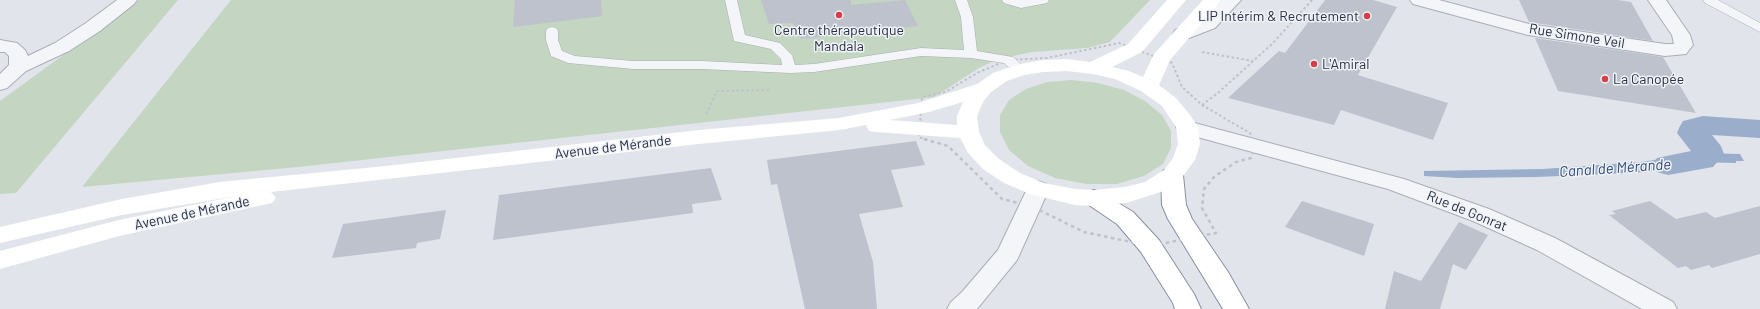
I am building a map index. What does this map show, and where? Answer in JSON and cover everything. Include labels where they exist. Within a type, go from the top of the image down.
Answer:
[{"type":"main road","points":[[1093,68],[1135,48],[1177,0]]},
{"type":"main road","points":[[1148,87],[1162,58],[1213,0]]},
{"type":"main road","points":[[1067,65],[1093,68],[1122,75],[1148,87],[1169,102],[1183,120],[1188,136],[1184,160],[1172,175],[1153,187],[1126,195],[1094,198],[1075,197],[1038,189],[1012,178],[991,164],[976,148],[968,132],[967,116],[973,101],[984,88],[1000,77],[1020,70],[1043,66],[1067,65]]},
{"type":"main road","name":"Avenue de Mérande","points":[[0,235],[122,207],[220,190],[386,173],[699,137],[839,124],[922,108],[984,88]]},
{"type":"main road","name":"Avenue de Mérande","points":[[839,124],[919,127],[968,132]]},
{"type":"main road","name":"Avenue de Mérande","points":[[0,260],[119,228],[386,173]]},
{"type":"main road","points":[[1172,175],[1174,205],[1191,238],[1219,279],[1236,309]]},
{"type":"main road","points":[[1094,198],[1125,218],[1150,246],[1186,302],[1188,309]]},
{"type":"street","points":[[0,84],[19,67],[62,47],[93,27],[128,0]]},
{"type":"street","points":[[1182,34],[1209,24],[1232,0]]},
{"type":"street","name":"Rue Simone Veil","points":[[1419,0],[1528,29],[1665,50],[1679,50],[1684,45],[1681,35],[1657,0]]},
{"type":"street","points":[[0,46],[10,47],[18,54],[19,67]]},
{"type":"street","name":"Rue de Gonrat","points":[[1188,136],[1218,147],[1256,146],[1396,184],[1481,215],[1546,244],[1664,309]]},
{"type":"street","points":[[960,309],[971,299],[1008,254],[1038,189]]},
{"type":"lane","points":[[730,0],[739,38],[775,46],[787,58],[790,69]]},
{"type":"lane","points":[[962,0],[967,17],[971,54]]},
{"type":"lane","points":[[1008,0],[1021,4],[1043,0]]},
{"type":"lane","points":[[1709,0],[1760,28]]},
{"type":"lane","points":[[552,31],[552,40],[556,52],[573,60],[633,65],[702,65],[790,69],[814,68],[921,52],[971,54],[1008,60],[1020,70]]},
{"type":"path","points":[[1219,92],[1273,43],[1312,0]]},
{"type":"path","points":[[1168,51],[1214,53],[1253,61]]},
{"type":"path","points":[[699,137],[708,108],[717,91],[777,90]]},
{"type":"path","points":[[1191,238],[1216,233],[1202,208],[1204,189],[1214,177],[1236,162],[1251,158],[1256,146]]},
{"type":"green space","points":[[139,0],[178,0],[16,193],[0,194],[0,101]]},
{"type":"green space","points":[[231,0],[1150,0],[1110,42],[1087,48],[1032,52],[998,59],[979,68],[934,97],[298,167],[82,187]]},
{"type":"green space","points":[[1072,80],[1098,83],[1124,90],[1145,101],[1162,115],[1171,131],[1171,148],[1163,164],[1144,176],[1117,184],[1086,184],[1055,178],[1028,166],[1009,150],[1000,132],[1000,115],[1009,100],[1026,89],[1047,82]]},
{"type":"water","points":[[1699,153],[1740,154],[1744,161],[1736,161],[1736,163],[1692,162],[1649,172],[1537,177],[1458,178],[1424,176],[1424,171],[1543,169],[1641,162]]},
{"type":"building","points":[[515,0],[601,0],[602,16],[513,27]]},
{"type":"building","name":"Centre thérapeutique Mandala","points":[[761,0],[851,0],[851,5],[905,0],[918,26],[801,39],[793,23],[769,24]]},
{"type":"building","name":"L'Amiral","points":[[1325,0],[1373,0],[1397,7],[1358,75],[1448,103],[1433,140],[1341,110],[1334,125],[1228,98],[1279,51],[1285,53]]},
{"type":"building","name":"La Canopée","points":[[1519,0],[1618,0],[1631,2],[1653,41],[1529,22]]},
{"type":"building","name":"La Canopée","points":[[1535,38],[1663,57],[1696,113],[1558,91]]},
{"type":"building","points":[[916,141],[925,165],[891,170],[903,207],[859,214],[873,262],[877,309],[805,309],[777,184],[771,185],[767,160]]},
{"type":"building","points":[[711,168],[722,200],[692,204],[693,213],[493,240],[499,195]]},
{"type":"building","points":[[1302,201],[1374,224],[1364,256],[1285,227]]},
{"type":"building","points":[[1650,201],[1676,219],[1706,212],[1715,218],[1760,206],[1760,254],[1712,268],[1709,265],[1691,270],[1686,266],[1678,268],[1609,215],[1616,214],[1612,211]]},
{"type":"building","points":[[446,210],[440,239],[417,243],[416,248],[332,258],[343,224]]},
{"type":"building","points":[[1459,222],[1488,235],[1466,270],[1453,264],[1440,309],[1385,309],[1394,271],[1421,281]]},
{"type":"waterway","name":"Canal de Mérande","points":[[1668,165],[1702,160],[1708,154],[1705,146],[1693,133],[1694,128],[1703,125],[1760,129]]},
{"type":"place","name":"Centre thérapeutique Mandala","points":[[839,15]]},
{"type":"place","name":"LIP Intérim & Recrutement","points":[[1367,16]]},
{"type":"place","name":"L'Amiral","points":[[1314,64]]},
{"type":"place","name":"La Canopée","points":[[1605,79]]}]
